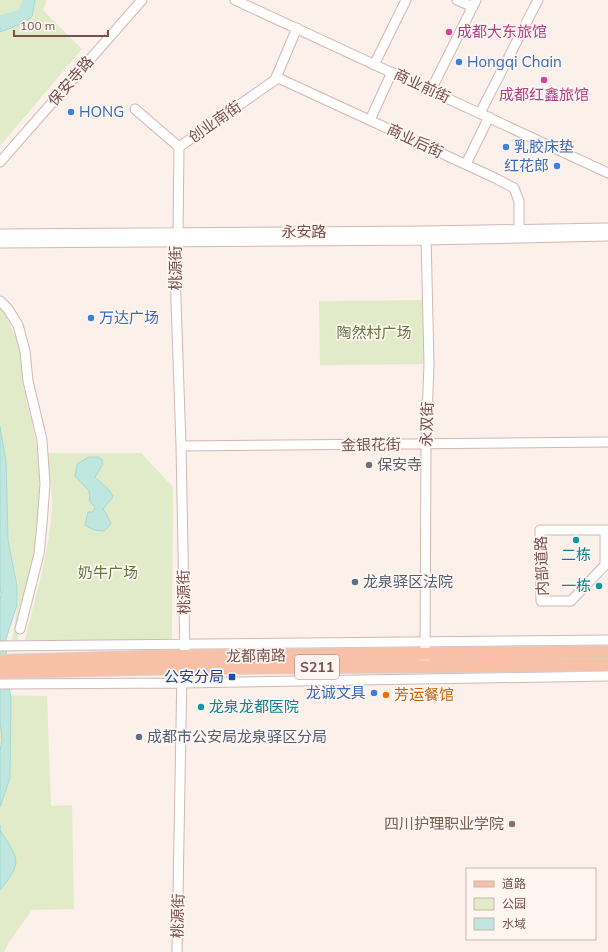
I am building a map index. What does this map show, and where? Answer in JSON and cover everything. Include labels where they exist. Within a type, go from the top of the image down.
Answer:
[{"type":"main road","name":"龙都南路","points":[[0,672],[26,666],[184,656],[608,652]]},
{"type":"main road","name":"龙都南路","points":[[426,654],[608,665]]},
{"type":"main road","name":"龙都南路","points":[[0,661],[26,666]]},
{"type":"street","name":"保安寺路","points":[[0,162],[142,0]]},
{"type":"street","name":"商业前街","points":[[235,0],[608,173]]},
{"type":"street","points":[[374,64],[406,0]]},
{"type":"street","points":[[431,90],[474,4],[458,0]]},
{"type":"street","points":[[480,113],[538,0]]},
{"type":"street","name":"创业南街","points":[[178,233],[180,148],[275,80],[297,28]]},
{"type":"street","points":[[370,120],[392,72]]},
{"type":"street","name":"商业后街","points":[[276,77],[466,164],[514,188],[519,201],[520,230]]},
{"type":"street","points":[[135,109],[180,148]]},
{"type":"street","points":[[466,164],[489,117]]},
{"type":"street","name":"永安路","points":[[0,234],[178,233],[426,236],[520,230],[608,228]]},
{"type":"street","name":"桃源街","points":[[177,952],[182,683],[184,656],[182,446],[174,242],[178,233]]},
{"type":"street","points":[[0,244],[174,242],[426,236],[608,236]]},
{"type":"street","name":"永双街","points":[[426,236],[429,364],[426,444],[426,654]]},
{"type":"street","points":[[0,301],[8,309],[18,325],[25,351],[28,381],[42,440],[45,484],[39,554],[20,629]]},
{"type":"street","name":"金银花街","points":[[182,446],[608,442]]},
{"type":"street","name":"内部道路","points":[[540,530],[607,530],[605,565],[571,601],[540,601],[540,530]]},
{"type":"street","points":[[0,646],[27,646],[184,656],[426,654],[608,640]]},
{"type":"street","points":[[0,684],[182,683],[608,676]]},
{"type":"green space","points":[[0,0],[47,0],[43,10],[82,49],[0,146]]},
{"type":"green space","name":"陶然村广场","points":[[428,300],[429,364],[320,365],[319,301]]},
{"type":"green space","points":[[0,307],[4,311],[21,349],[26,400],[32,422],[41,472],[40,517],[29,582],[19,619],[18,640],[12,641],[17,608],[18,584],[8,541],[6,461],[0,427]]},
{"type":"green space","name":"奶牛广场","points":[[45,453],[141,453],[173,487],[172,640],[25,640],[46,554],[51,520],[52,502],[50,478]]},
{"type":"green space","points":[[0,695],[47,696],[51,806],[72,805],[74,909],[32,910],[9,942],[4,952],[0,952]]},
{"type":"water","points":[[26,0],[35,0],[32,16],[26,22],[0,32],[0,20],[26,10]]},
{"type":"water","points":[[0,427],[6,461],[8,541],[17,585],[17,605],[6,639],[7,670],[11,699],[10,778],[0,807],[0,751],[2,740],[0,720]]},
{"type":"water","points":[[89,457],[98,457],[102,460],[103,464],[95,477],[110,491],[113,497],[103,509],[111,524],[104,531],[94,530],[85,525],[88,512],[93,512],[95,507],[90,502],[89,491],[75,476],[77,464]]},
{"type":"water","points":[[0,830],[11,848],[16,860],[13,872],[0,890]]},
{"type":"waterway","points":[[0,22],[5,19],[22,15],[28,0]]},
{"type":"place","name":"成都大东旅馆","points":[[449,32]]},
{"type":"place","name":"Hongqi Chain","points":[[459,62]]},
{"type":"place","name":"成都红鑫旅馆","points":[[544,80]]},
{"type":"place","name":"HONG","points":[[71,112]]},
{"type":"place","name":"乳胶床垫","points":[[506,147]]},
{"type":"place","name":"红花郎","points":[[557,166]]},
{"type":"place","name":"万达广场","points":[[91,318]]},
{"type":"place","name":"保安寺","points":[[369,465]]},
{"type":"place","name":"二栋","points":[[576,540]]},
{"type":"place","name":"龙泉驿区法院","points":[[355,582]]},
{"type":"place","name":"一栋","points":[[599,586]]},
{"type":"place","name":"公安分局","points":[[232,677]]},
{"type":"place","name":"龙诚文具","points":[[374,693]]},
{"type":"place","name":"芳运餐馆","points":[[386,695]]},
{"type":"place","name":"龙泉龙都医院","points":[[201,707]]},
{"type":"place","name":"成都市公安局龙泉驿区分局","points":[[139,737]]},
{"type":"place","name":"四川护理职业学院","points":[[512,824]]}]
